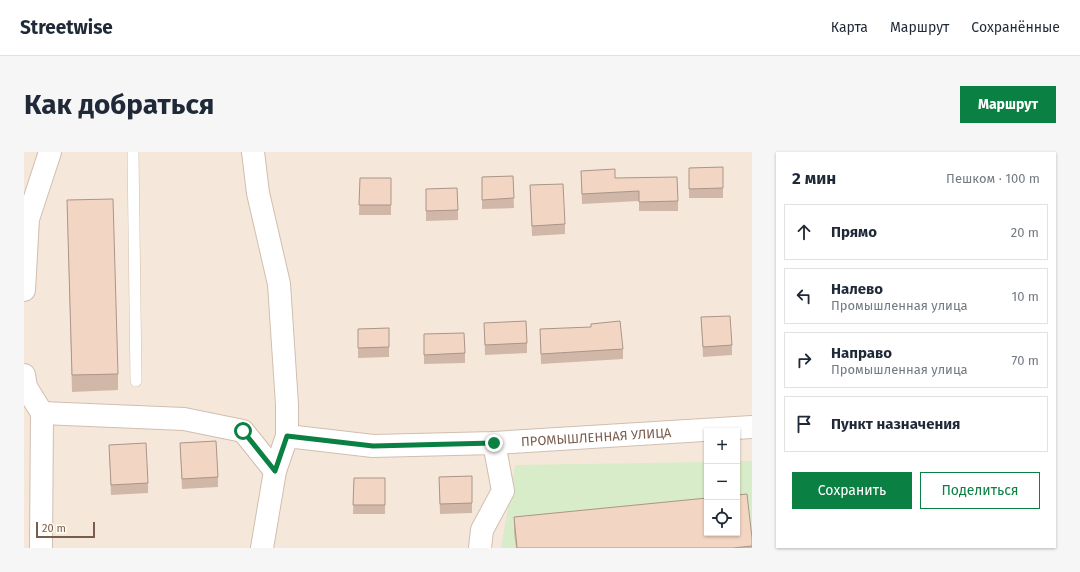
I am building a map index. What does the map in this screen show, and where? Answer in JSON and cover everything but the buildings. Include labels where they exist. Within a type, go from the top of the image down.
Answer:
[{"type":"street","points":[[252,152],[258,193],[279,284],[288,405],[287,436],[275,471],[262,548]]},
{"type":"street","points":[[24,290],[28,219],[55,153]]},
{"type":"street","points":[[24,375],[26,387],[42,413],[41,548]]},
{"type":"street","points":[[42,413],[184,419],[243,431],[275,471]]},
{"type":"street","name":"ПРОМЫШЛЕННАЯ УЛИЦА","points":[[287,436],[373,446],[494,443],[752,427]]},
{"type":"street","points":[[480,548],[482,530],[503,491],[494,443]]},
{"type":"lane","points":[[133,152],[136,381]]},
{"type":"shaded area","points":[[24,152],[752,152],[752,548],[24,548]]},
{"type":"green space","points":[[740,461],[752,461],[752,548],[501,548],[515,465],[704,462],[704,536],[740,536]]},
{"type":"route","points":[[243,431],[275,471],[287,436],[373,446],[494,443]]}]
